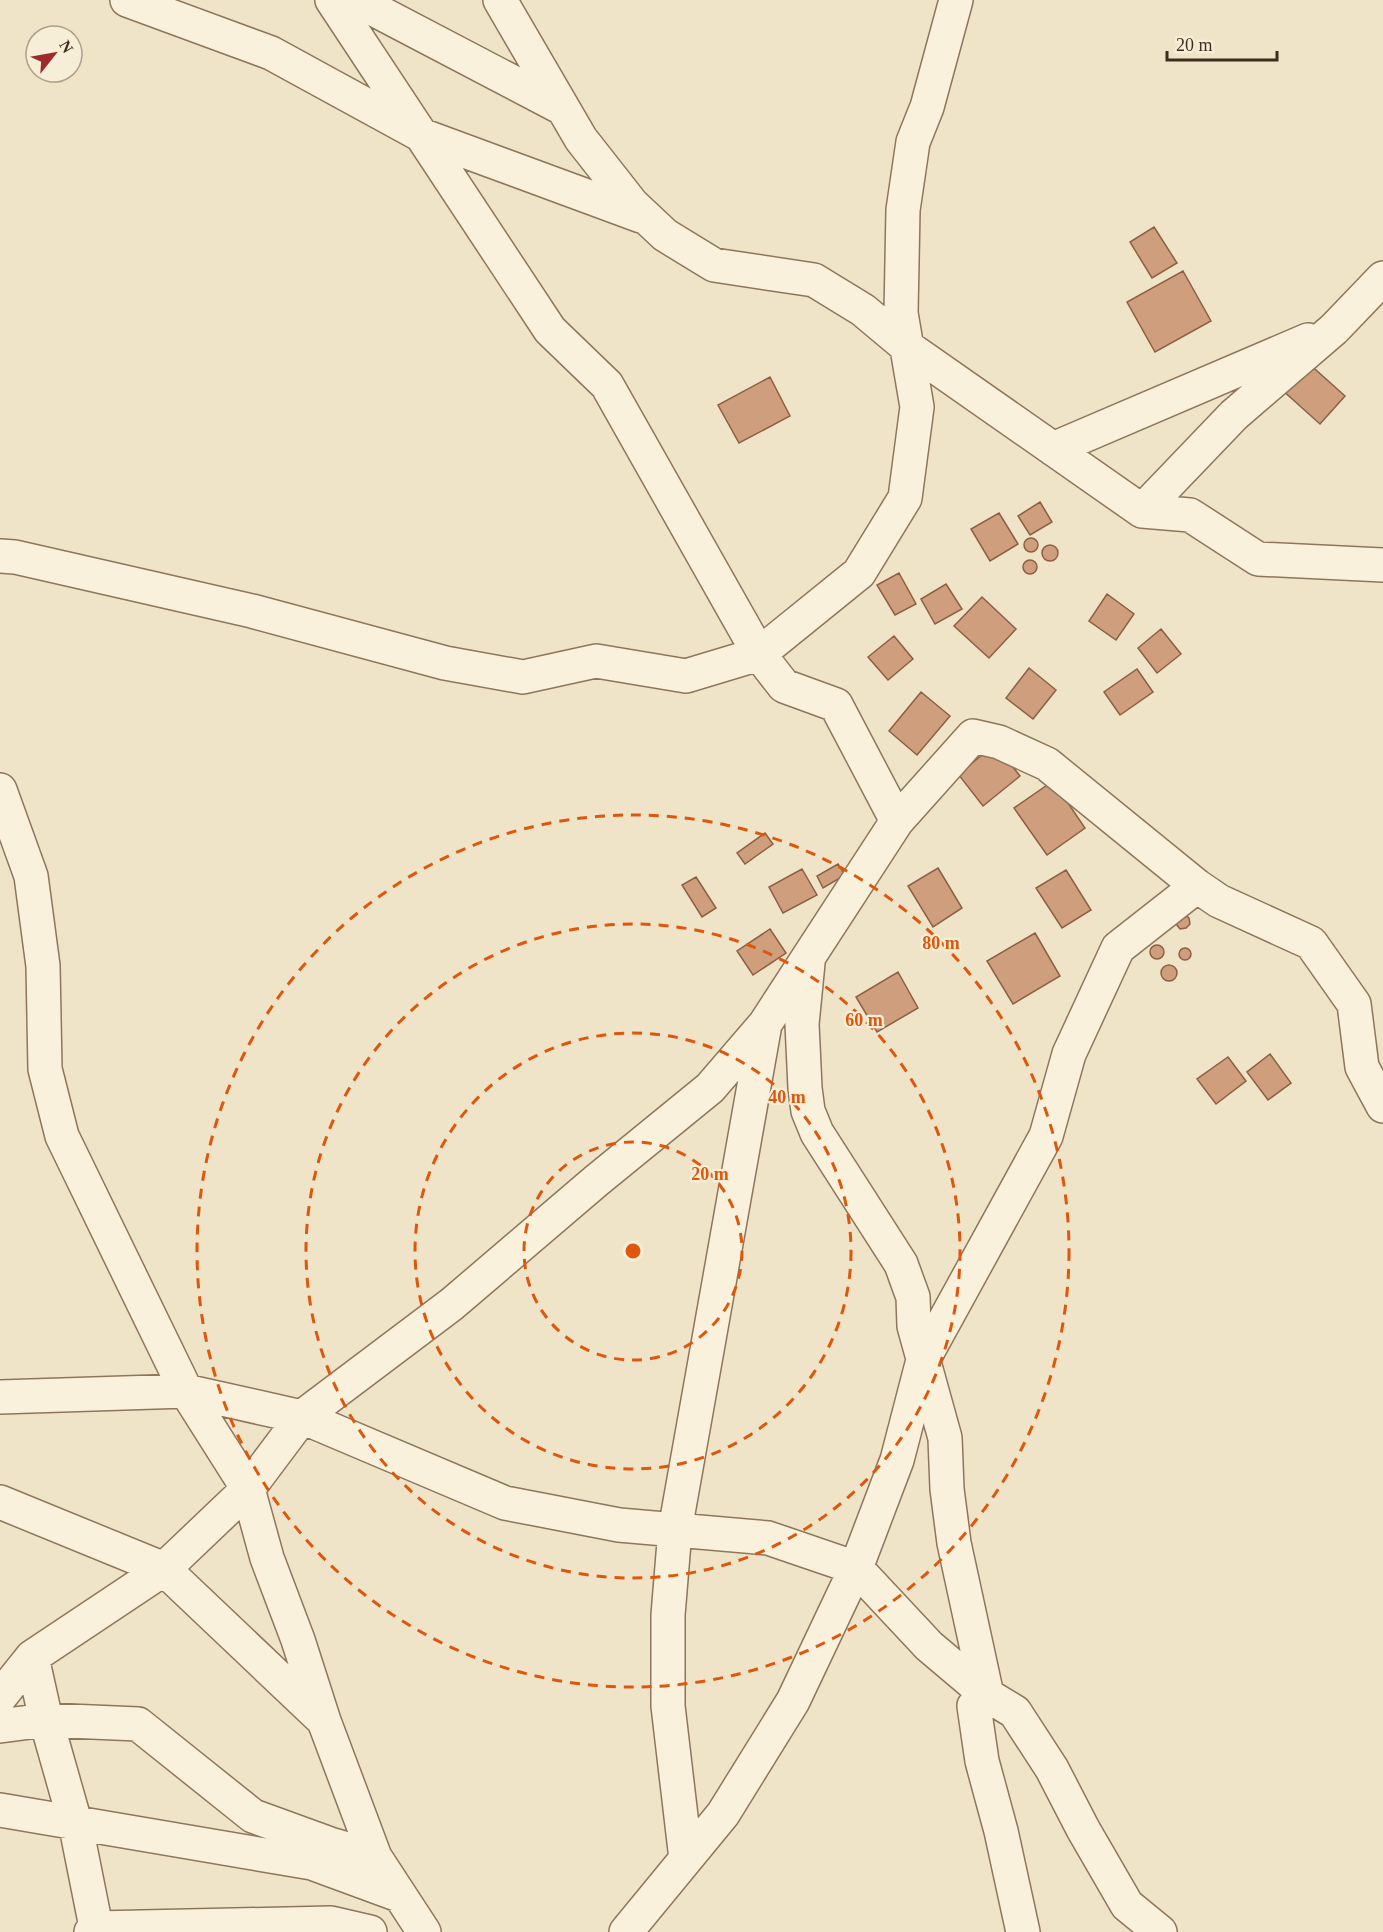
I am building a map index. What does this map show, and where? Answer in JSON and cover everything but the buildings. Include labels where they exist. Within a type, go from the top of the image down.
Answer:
[{"type":"street","points":[[127,0],[271,53],[421,135],[646,217]]},
{"type":"street","points":[[332,0],[549,330],[607,386],[759,654],[784,686],[836,705],[897,821]]},
{"type":"street","points":[[356,0],[562,108]]},
{"type":"street","points":[[500,0],[581,139],[632,204],[665,235],[714,265],[814,280],[863,310],[906,346],[1142,511],[1190,515],[1258,559],[1383,565]]},
{"type":"street","points":[[0,556],[15,557],[252,611],[446,663],[523,677],[596,661],[686,676],[759,654],[859,573],[905,498],[917,407],[901,313],[903,210],[913,142],[927,107],[956,0]]},
{"type":"street","points":[[1142,511],[1234,415],[1334,329],[1383,278]]},
{"type":"street","points":[[1053,449],[1334,329]]},
{"type":"street","points":[[0,1697],[32,1657],[164,1569],[248,1489],[302,1418],[452,1304],[596,1181],[711,1088],[765,1024],[897,821],[973,736],[999,742],[1047,764],[1197,886],[1219,901],[1311,943],[1354,1004],[1362,1067],[1383,1106]]},
{"type":"street","points":[[0,790],[31,876],[43,966],[45,1069],[62,1136],[186,1391],[248,1489],[267,1558],[375,1857],[424,1932]]},
{"type":"street","points":[[626,1932],[723,1814],[793,1701],[856,1568],[897,1460],[924,1360],[1046,1136],[1069,1054],[1118,948],[1197,886]]},
{"type":"street","points":[[809,956],[802,1024],[808,1112],[817,1133],[901,1264],[913,1297],[914,1326],[945,1438],[947,1489],[954,1543],[987,1695]]},
{"type":"street","points":[[686,1859],[669,1706],[668,1616],[675,1530],[765,1024]]},
{"type":"street","points":[[0,1397],[186,1391],[302,1418],[505,1503],[619,1525],[768,1538],[856,1568],[928,1646],[987,1695],[1015,1712],[1052,1768],[1083,1829],[1127,1905],[1160,1932]]},
{"type":"street","points":[[0,1502],[164,1569],[324,1721]]},
{"type":"street","points":[[32,1657],[46,1720],[75,1822],[95,1931],[331,1923],[370,1932]]},
{"type":"street","points":[[987,1695],[974,1707],[981,1761],[1001,1831],[1023,1932]]},
{"type":"street","points":[[0,1726],[46,1720],[138,1724],[253,1816],[330,1844],[375,1857]]},
{"type":"street","points":[[0,1810],[312,1863],[399,1894]]}]
